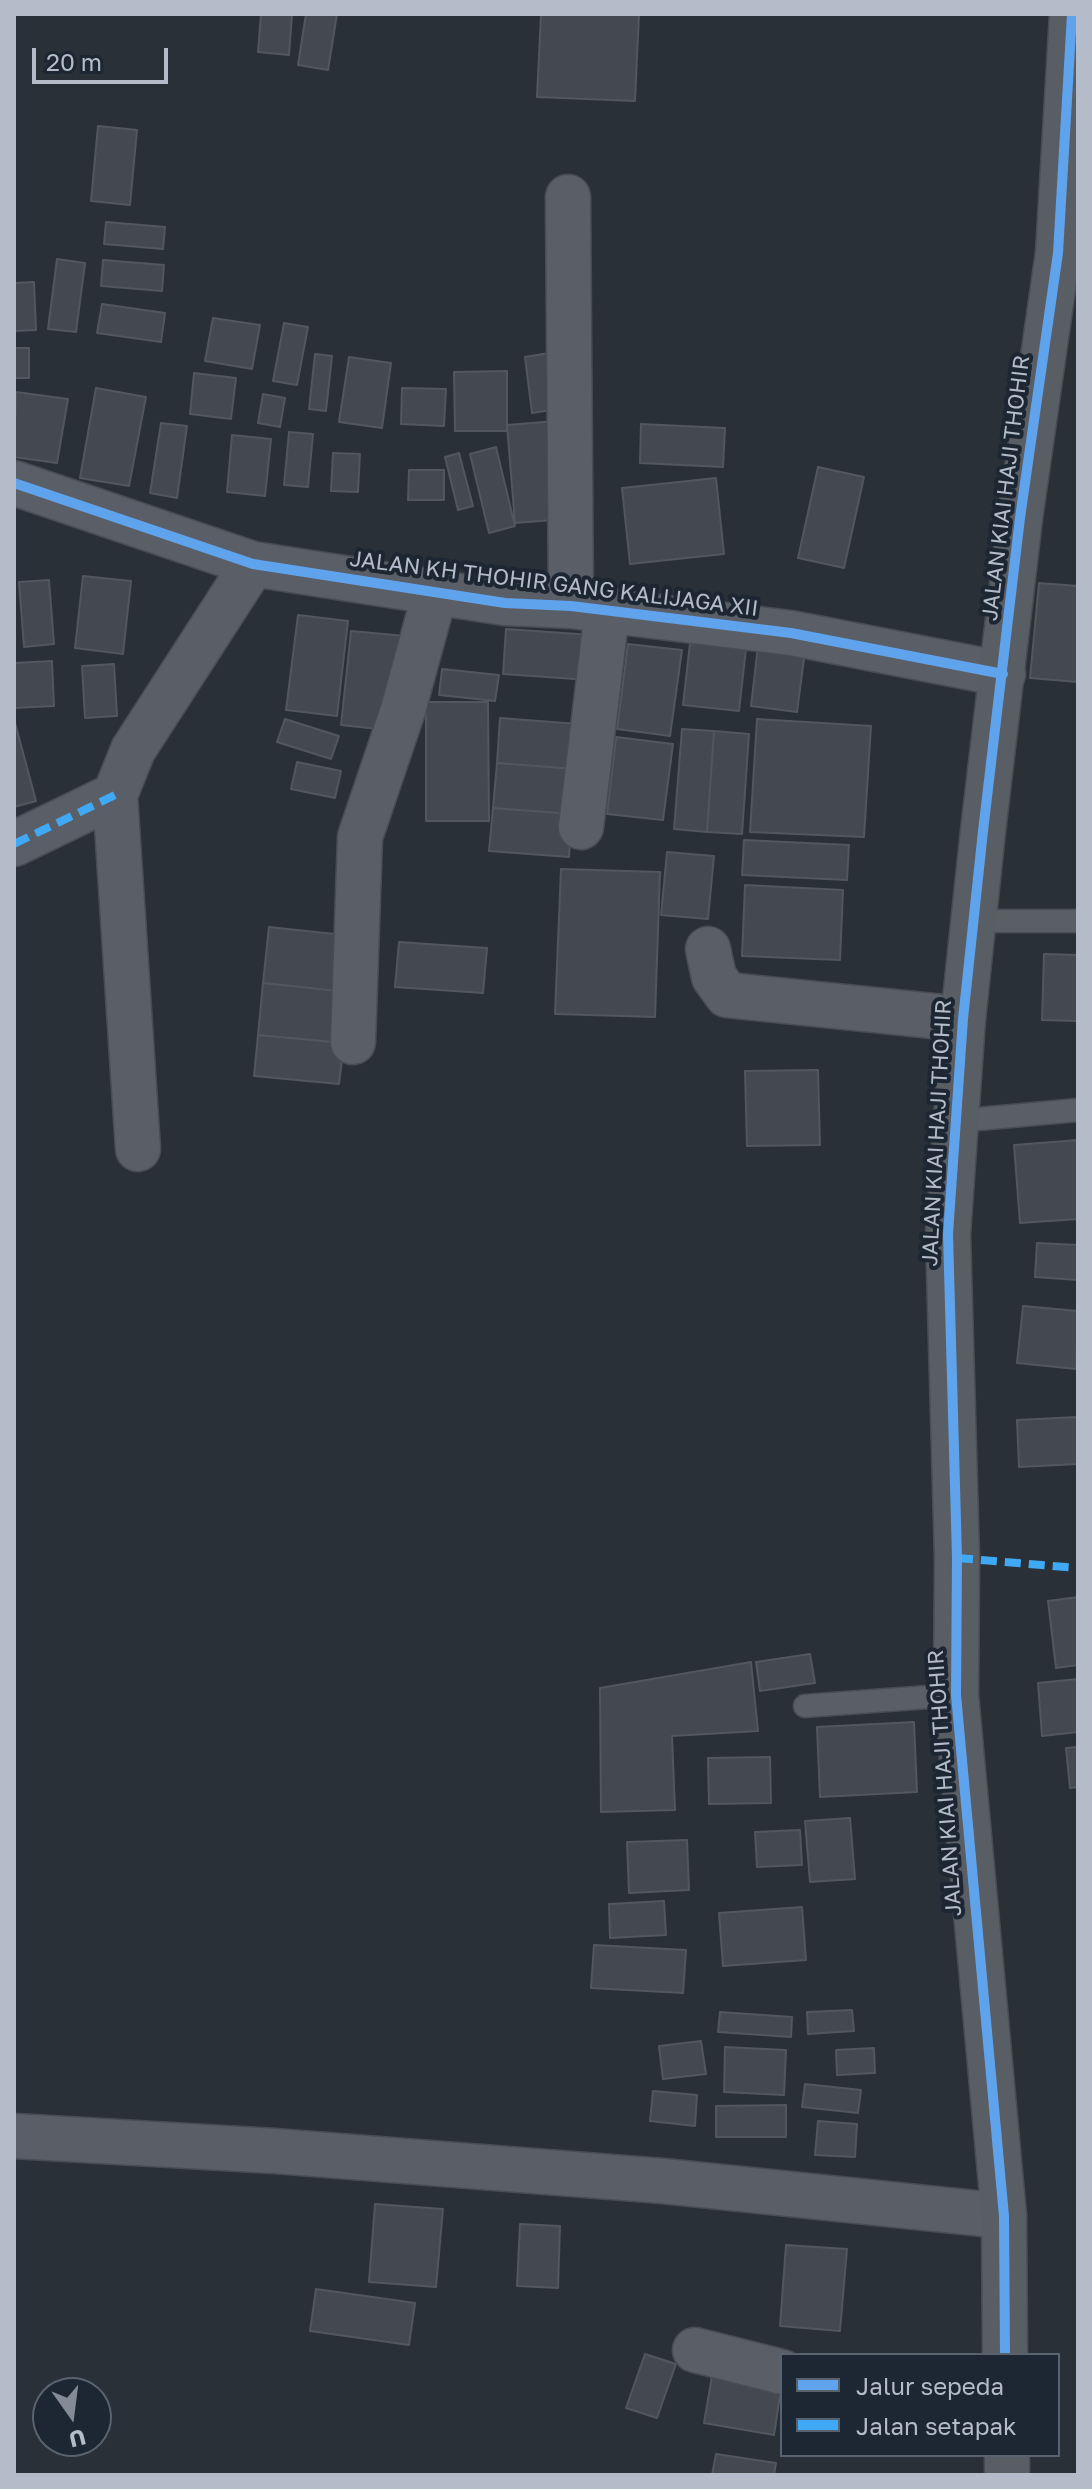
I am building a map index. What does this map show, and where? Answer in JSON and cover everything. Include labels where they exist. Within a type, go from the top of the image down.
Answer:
[{"type":"street","name":"JALAN KIAI HAJI THOHIR","points":[[1005,2353],[1004,2216],[956,1695],[957,1558],[948,1234],[973,921],[1020,518],[1058,253],[1072,14]]},
{"type":"street","points":[[568,197],[589,609],[581,827]]},
{"type":"street","name":"JALAN KH THOHIR GANG KALIJAGA XII","points":[[14,483],[253,564],[505,603],[589,609],[791,633],[1003,674]]},
{"type":"street","points":[[138,1149],[115,795],[133,750],[253,564]]},
{"type":"street","points":[[353,1042],[360,837],[403,710],[435,593]]},
{"type":"street","points":[[14,844],[115,795]]},
{"type":"street","points":[[708,949],[714,977],[727,995],[963,1019]]},
{"type":"street","points":[[14,2136],[275,2151],[663,2181],[1004,2216]]},
{"type":"street","points":[[695,2350],[780,2371]]},
{"type":"lane","points":[[973,921],[1078,921]]},
{"type":"lane","points":[[956,1121],[1078,1110]]},
{"type":"lane","points":[[805,1706],[956,1695]]},
{"type":"building","points":[[261,14],[292,14],[289,55],[258,52]]},
{"type":"building","points":[[306,14],[337,14],[328,70],[298,65]]},
{"type":"building","points":[[541,14],[639,14],[635,101],[537,97]]},
{"type":"building","points":[[98,126],[137,130],[130,205],[91,201]]},
{"type":"building","points":[[106,222],[165,227],[163,249],[104,244]]},
{"type":"building","points":[[57,259],[85,263],[76,332],[48,329]]},
{"type":"building","points":[[103,260],[164,265],[162,291],[101,286]]},
{"type":"building","points":[[34,282],[36,330],[14,331],[14,283]]},
{"type":"building","points":[[102,304],[165,313],[161,342],[97,333]]},
{"type":"building","points":[[213,318],[260,325],[252,369],[205,361]]},
{"type":"building","points":[[284,323],[308,327],[297,385],[273,381]]},
{"type":"building","points":[[14,348],[29,348],[29,378],[14,378]]},
{"type":"building","points":[[555,352],[564,408],[532,413],[525,357]]},
{"type":"building","points":[[315,354],[332,356],[326,411],[309,409]]},
{"type":"building","points":[[349,357],[391,363],[382,428],[339,422]]},
{"type":"building","points":[[507,371],[507,431],[455,431],[454,372]]},
{"type":"building","points":[[194,373],[236,378],[231,419],[190,414]]},
{"type":"building","points":[[96,388],[146,397],[129,486],[80,478]]},
{"type":"building","points":[[402,388],[446,389],[444,426],[401,424]]},
{"type":"building","points":[[16,392],[68,399],[57,463],[14,457]]},
{"type":"building","points":[[263,394],[285,398],[280,427],[258,423]]},
{"type":"building","points":[[557,421],[565,519],[515,523],[507,425]]},
{"type":"building","points":[[161,423],[187,426],[177,498],[150,493]]},
{"type":"building","points":[[641,424],[725,428],[723,467],[640,463]]},
{"type":"building","points":[[289,432],[313,434],[308,487],[284,485]]},
{"type":"building","points":[[232,435],[271,439],[265,496],[227,492]]},
{"type":"building","points":[[496,447],[515,526],[489,533],[470,454]]},
{"type":"building","points":[[333,453],[360,454],[358,492],[331,491]]},
{"type":"building","points":[[459,453],[473,506],[458,510],[445,457]]},
{"type":"building","points":[[818,467],[864,477],[844,568],[798,558]]},
{"type":"building","points":[[409,470],[444,470],[444,500],[408,500]]},
{"type":"building","points":[[716,478],[724,554],[630,564],[622,488]]},
{"type":"building","points":[[83,576],[131,581],[123,654],[75,648]]},
{"type":"building","points":[[49,580],[54,644],[24,647],[19,582]]},
{"type":"building","points":[[1039,583],[1078,586],[1078,682],[1030,678]]},
{"type":"building","points":[[298,615],[348,621],[337,716],[286,710]]},
{"type":"building","points":[[506,629],[592,635],[589,680],[503,674]]},
{"type":"building","points":[[351,631],[405,636],[396,731],[341,725]]},
{"type":"building","points":[[690,643],[746,649],[739,711],[683,705]]},
{"type":"building","points":[[628,644],[682,650],[670,736],[617,729]]},
{"type":"building","points":[[758,646],[805,651],[797,712],[751,706]]},
{"type":"building","points":[[52,661],[54,706],[14,708],[14,663]]},
{"type":"building","points":[[114,664],[117,716],[85,718],[82,666]]},
{"type":"building","points":[[442,669],[499,675],[495,701],[439,695]]},
{"type":"building","points":[[426,702],[488,702],[489,821],[426,821]]},
{"type":"building","points":[[500,718],[578,724],[575,769],[497,763]]},
{"type":"building","points":[[14,719],[36,801],[14,807]]},
{"type":"building","points":[[285,719],[339,736],[331,759],[277,742]]},
{"type":"building","points":[[757,719],[871,726],[864,837],[750,832]]},
{"type":"building","points":[[682,729],[714,731],[707,832],[674,829]]},
{"type":"building","points":[[714,731],[749,734],[742,834],[707,832]]},
{"type":"building","points":[[616,737],[673,744],[663,820],[607,814]]},
{"type":"building","points":[[297,762],[341,771],[335,798],[291,789]]},
{"type":"building","points":[[497,763],[575,769],[572,814],[493,808]]},
{"type":"building","points":[[493,808],[572,814],[569,857],[489,851]]},
{"type":"building","points":[[744,840],[849,845],[847,880],[742,875]]},
{"type":"building","points":[[667,852],[714,856],[708,919],[661,915]]},
{"type":"building","points":[[561,869],[660,872],[655,1017],[555,1014]]},
{"type":"building","points":[[745,885],[843,890],[840,960],[742,956]]},
{"type":"building","points":[[269,927],[354,936],[348,992],[263,983]]},
{"type":"building","points":[[399,942],[487,948],[483,993],[395,987]]},
{"type":"building","points":[[1044,954],[1078,955],[1078,1021],[1042,1020]]},
{"type":"building","points":[[263,983],[348,992],[344,1043],[258,1035]]},
{"type":"building","points":[[258,1035],[344,1043],[339,1084],[254,1076]]},
{"type":"building","points":[[818,1070],[820,1145],[747,1146],[745,1071]]},
{"type":"building","points":[[1078,1140],[1078,1219],[1020,1223],[1014,1145]]},
{"type":"building","points":[[1037,1243],[1078,1245],[1078,1280],[1035,1277]]},
{"type":"building","points":[[1023,1306],[1078,1311],[1076,1369],[1017,1363]]},
{"type":"building","points":[[1078,1417],[1078,1464],[1019,1467],[1017,1420]]},
{"type":"building","points":[[1078,1597],[1078,1665],[1056,1668],[1048,1601]]},
{"type":"building","points":[[810,1654],[815,1683],[760,1691],[756,1662]]},
{"type":"building","points":[[751,1662],[758,1731],[672,1736],[675,1810],[601,1812],[600,1688]]},
{"type":"building","points":[[1078,1679],[1078,1732],[1042,1736],[1038,1683]]},
{"type":"building","points":[[914,1722],[917,1792],[820,1797],[817,1727]]},
{"type":"building","points":[[1078,1747],[1078,1787],[1070,1788],[1066,1748]]},
{"type":"building","points":[[770,1757],[771,1803],[709,1804],[708,1758]]},
{"type":"building","points":[[850,1818],[855,1879],[810,1882],[805,1821]]},
{"type":"building","points":[[800,1830],[802,1865],[757,1867],[755,1832]]},
{"type":"building","points":[[687,1840],[689,1890],[629,1893],[627,1842]]},
{"type":"building","points":[[664,1901],[666,1935],[610,1938],[609,1904]]},
{"type":"building","points":[[802,1907],[806,1960],[723,1966],[719,1913]]},
{"type":"building","points":[[594,1945],[686,1950],[683,1993],[591,1988]]},
{"type":"building","points":[[852,2010],[854,2031],[808,2034],[807,2012]]},
{"type":"building","points":[[720,2012],[792,2017],[791,2037],[718,2032]]},
{"type":"building","points":[[701,2041],[706,2074],[663,2079],[659,2046]]},
{"type":"building","points":[[725,2047],[786,2050],[784,2095],[724,2092]]},
{"type":"building","points":[[874,2048],[875,2073],[837,2075],[836,2050]]},
{"type":"building","points":[[805,2084],[861,2090],[858,2113],[802,2107]]},
{"type":"building","points":[[653,2091],[697,2095],[695,2126],[650,2121]]},
{"type":"building","points":[[786,2105],[786,2137],[716,2137],[716,2106]]},
{"type":"building","points":[[818,2121],[857,2124],[855,2157],[815,2155]]},
{"type":"building","points":[[375,2204],[443,2209],[436,2287],[369,2282]]},
{"type":"building","points":[[520,2224],[560,2226],[558,2288],[517,2286]]},
{"type":"building","points":[[786,2245],[847,2249],[840,2331],[780,2326]]},
{"type":"building","points":[[316,2289],[415,2303],[409,2345],[310,2331]]},
{"type":"building","points":[[645,2354],[676,2364],[657,2418],[626,2408]]},
{"type":"building","points":[[713,2370],[780,2382],[774,2435],[704,2423]]},
{"type":"building","points":[[716,2454],[776,2463],[774,2475],[712,2475]]},
{"type":"marked path","points":[[14,844],[115,795]]},
{"type":"marked path","points":[[957,1558],[1078,1568]]},
{"type":"cycle path","points":[[1005,2353],[1004,2216],[956,1695],[957,1558],[948,1234],[963,1019],[983,831],[1020,518],[1058,253],[1072,14]]},
{"type":"cycle path","points":[[14,483],[253,564],[505,603],[571,606],[791,633],[1003,674]]}]
